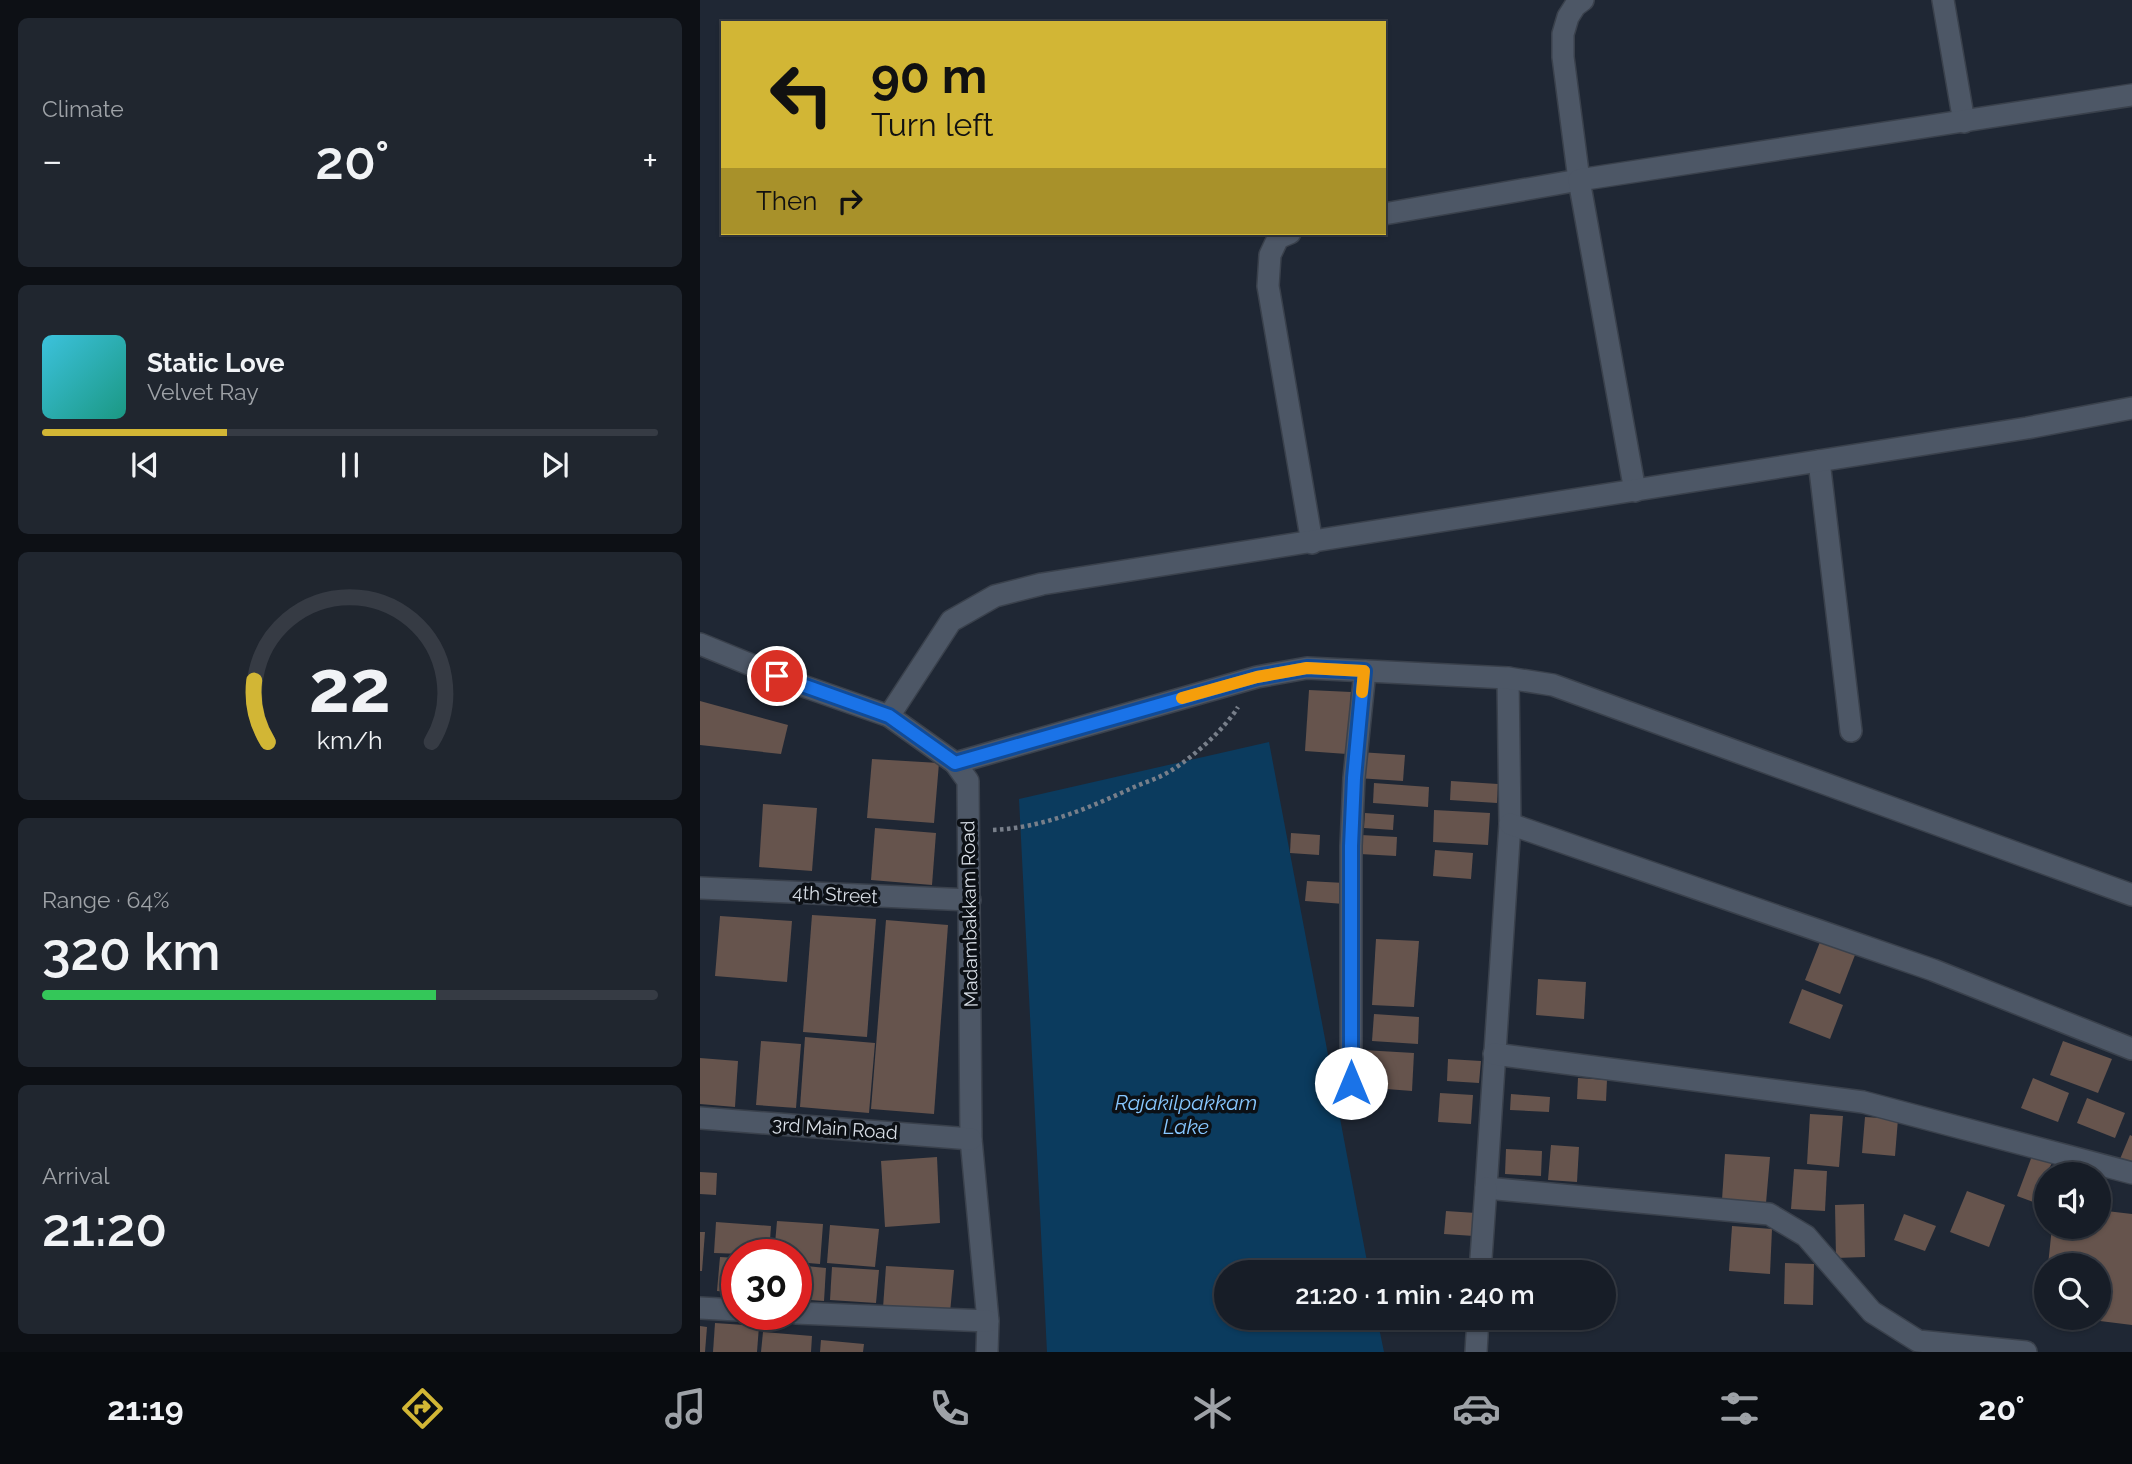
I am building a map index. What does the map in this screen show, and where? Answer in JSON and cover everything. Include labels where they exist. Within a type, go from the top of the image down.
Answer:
[{"type":"street","points":[[1583,0],[1568,17],[1563,34],[1563,57],[1579,180],[1635,491]]},
{"type":"street","points":[[1943,0],[1964,122]]},
{"type":"street","points":[[1386,214],[1579,180],[2132,95]]},
{"type":"street","points":[[1285,235],[1278,238],[1270,254],[1268,286],[1312,542]]},
{"type":"street","points":[[889,716],[951,621],[995,596],[1042,584],[1635,491],[2132,408]]},
{"type":"street","points":[[1819,461],[1851,731]]},
{"type":"street","points":[[700,644],[803,686],[889,716],[955,763],[1257,677],[1307,668],[1508,678],[1553,685],[2132,895]]},
{"type":"street","points":[[1351,1083],[1351,846],[1364,671]]},
{"type":"street","points":[[1481,1260],[1510,824],[1508,678]]},
{"type":"street","name":"Madambakkam Road","points":[[955,763],[968,781],[971,1139],[988,1321],[988,1352]]},
{"type":"street","points":[[1510,824],[1933,970],[2132,1049]]},
{"type":"street","name":"4th Street","points":[[700,888],[970,900]]},
{"type":"street","points":[[1494,1054],[1863,1102],[2132,1173]]},
{"type":"street","name":"3rd Main Road","points":[[700,1118],[971,1139]]},
{"type":"street","points":[[1486,1188],[1769,1214],[1806,1236],[1872,1312],[1918,1341],[2026,1352]]},
{"type":"street","points":[[700,1308],[721,1309]]},
{"type":"street","points":[[812,1314],[988,1321]]},
{"type":"street","points":[[1476,1352],[1477,1330]]},
{"type":"path","points":[[969,830],[1011,829],[1061,818],[1172,770],[1207,742],[1234,715],[1257,677]]},
{"type":"water","name":"Rajakilpakkam Lake","points":[[1269,742],[1367,1260],[1214,1260],[1214,1330],[1379,1330],[1384,1352],[1047,1352],[1019,799]]},
{"type":"building","points":[[1309,690],[1351,692],[1347,754],[1305,751]]},
{"type":"building","points":[[700,701],[788,725],[781,754],[700,745]]},
{"type":"building","points":[[1359,752],[1405,755],[1403,781],[1357,778]]},
{"type":"building","points":[[872,759],[939,763],[934,823],[867,818]]},
{"type":"building","points":[[1451,781],[1498,784],[1497,803],[1450,800]]},
{"type":"building","points":[[1374,783],[1429,787],[1428,807],[1373,803]]},
{"type":"building","points":[[763,804],[817,808],[812,871],[759,867]]},
{"type":"building","points":[[1434,810],[1490,813],[1488,845],[1433,842]]},
{"type":"building","points":[[1365,813],[1394,815],[1393,830],[1364,828]]},
{"type":"building","points":[[875,828],[936,833],[932,885],[871,880]]},
{"type":"building","points":[[1291,833],[1320,835],[1319,855],[1290,853]]},
{"type":"building","points":[[1361,835],[1397,837],[1396,856],[1360,854]]},
{"type":"building","points":[[1435,850],[1473,853],[1471,879],[1433,876]]},
{"type":"building","points":[[1307,881],[1345,883],[1344,904],[1305,901]]},
{"type":"building","points":[[812,915],[876,919],[867,1037],[803,1032]]},
{"type":"building","points":[[720,916],[792,921],[787,982],[715,976]]},
{"type":"building","points":[[886,920],[948,925],[934,1114],[871,1109]]},
{"type":"building","points":[[1376,939],[1419,941],[1414,1007],[1372,1005]]},
{"type":"building","points":[[1820,942],[1855,955],[1840,994],[1805,980]]},
{"type":"building","points":[[1538,979],[1586,982],[1584,1019],[1536,1015]]},
{"type":"building","points":[[1802,989],[1843,1005],[1830,1039],[1789,1023]]},
{"type":"building","points":[[1374,1014],[1419,1017],[1418,1044],[1372,1041]]},
{"type":"building","points":[[805,1037],[875,1043],[869,1113],[800,1107]]},
{"type":"building","points":[[761,1041],[801,1044],[796,1108],[756,1105]]},
{"type":"building","points":[[2063,1041],[2112,1059],[2098,1093],[2050,1075]]},
{"type":"building","points":[[1363,1050],[1414,1053],[1412,1091],[1361,1087]]},
{"type":"building","points":[[700,1058],[738,1061],[735,1107],[700,1104]]},
{"type":"building","points":[[1448,1059],[1481,1061],[1479,1083],[1447,1081]]},
{"type":"building","points":[[1578,1078],[1607,1080],[1606,1101],[1577,1099]]},
{"type":"building","points":[[2033,1078],[2069,1093],[2058,1122],[2021,1108]]},
{"type":"building","points":[[1440,1093],[1473,1095],[1471,1124],[1438,1122]]},
{"type":"building","points":[[1511,1094],[1550,1097],[1549,1112],[1510,1110]]},
{"type":"building","points":[[2087,1098],[2125,1113],[2115,1138],[2077,1123]]},
{"type":"building","points":[[1810,1114],[1843,1116],[1839,1167],[1807,1164]]},
{"type":"building","points":[[1865,1117],[1898,1119],[1895,1156],[1862,1153]]},
{"type":"building","points":[[2130,1135],[2132,1136],[2132,1163],[2120,1159]]},
{"type":"building","points":[[1551,1145],[1579,1147],[1577,1182],[1548,1180]]},
{"type":"building","points":[[1506,1149],[1542,1151],[1541,1176],[1505,1174]]},
{"type":"building","points":[[1725,1154],[1770,1157],[1766,1203],[1722,1200]]},
{"type":"building","points":[[2032,1156],[2049,1162],[2034,1162],[2034,1202],[2017,1196]]},
{"type":"building","points":[[937,1157],[940,1223],[885,1227],[881,1161]]},
{"type":"building","points":[[1794,1169],[1827,1171],[1825,1211],[1791,1209]]},
{"type":"building","points":[[700,1172],[717,1173],[716,1195],[700,1194]]},
{"type":"building","points":[[1967,1191],[2005,1205],[1989,1247],[1950,1232]]},
{"type":"building","points":[[1864,1204],[1865,1257],[1836,1258],[1835,1205]]},
{"type":"building","points":[[1446,1211],[1476,1213],[1474,1236],[1444,1234]]},
{"type":"building","points":[[2111,1212],[2132,1214],[2132,1325],[2111,1322],[2111,1253],[2049,1253],[2051,1239],[2111,1239]]},
{"type":"building","points":[[1904,1214],[1936,1226],[1925,1251],[1894,1240]]},
{"type":"building","points":[[777,1221],[823,1224],[820,1264],[812,1263],[812,1239],[775,1239]]},
{"type":"building","points":[[716,1222],[771,1226],[770,1239],[721,1239],[721,1253],[714,1253]]},
{"type":"building","points":[[830,1225],[879,1229],[875,1267],[827,1263]]},
{"type":"building","points":[[1732,1226],[1772,1229],[1770,1274],[1729,1271]]},
{"type":"building","points":[[700,1232],[705,1232],[702,1271],[700,1271]]},
{"type":"building","points":[[720,1257],[721,1257],[721,1291],[717,1291]]},
{"type":"building","points":[[1785,1263],[1814,1264],[1813,1305],[1784,1304]]},
{"type":"building","points":[[886,1266],[954,1270],[950,1313],[883,1308]]},
{"type":"building","points":[[812,1267],[826,1268],[824,1301],[812,1300]]},
{"type":"building","points":[[832,1267],[879,1270],[876,1303],[830,1300]]},
{"type":"building","points":[[715,1323],[721,1323],[721,1330],[759,1330],[757,1352],[713,1352]]},
{"type":"building","points":[[700,1326],[707,1327],[705,1352],[700,1352]]},
{"type":"building","points":[[763,1332],[812,1336],[811,1352],[761,1352]]},
{"type":"building","points":[[821,1340],[864,1344],[863,1352],[820,1352]]},
{"type":"slow traffic","points":[[1182,698],[1257,677],[1307,668],[1364,671],[1362,692]]},
{"type":"route","points":[[777,676],[889,716],[955,763],[1257,677],[1307,668],[1364,671],[1351,846],[1351,1083]]}]
